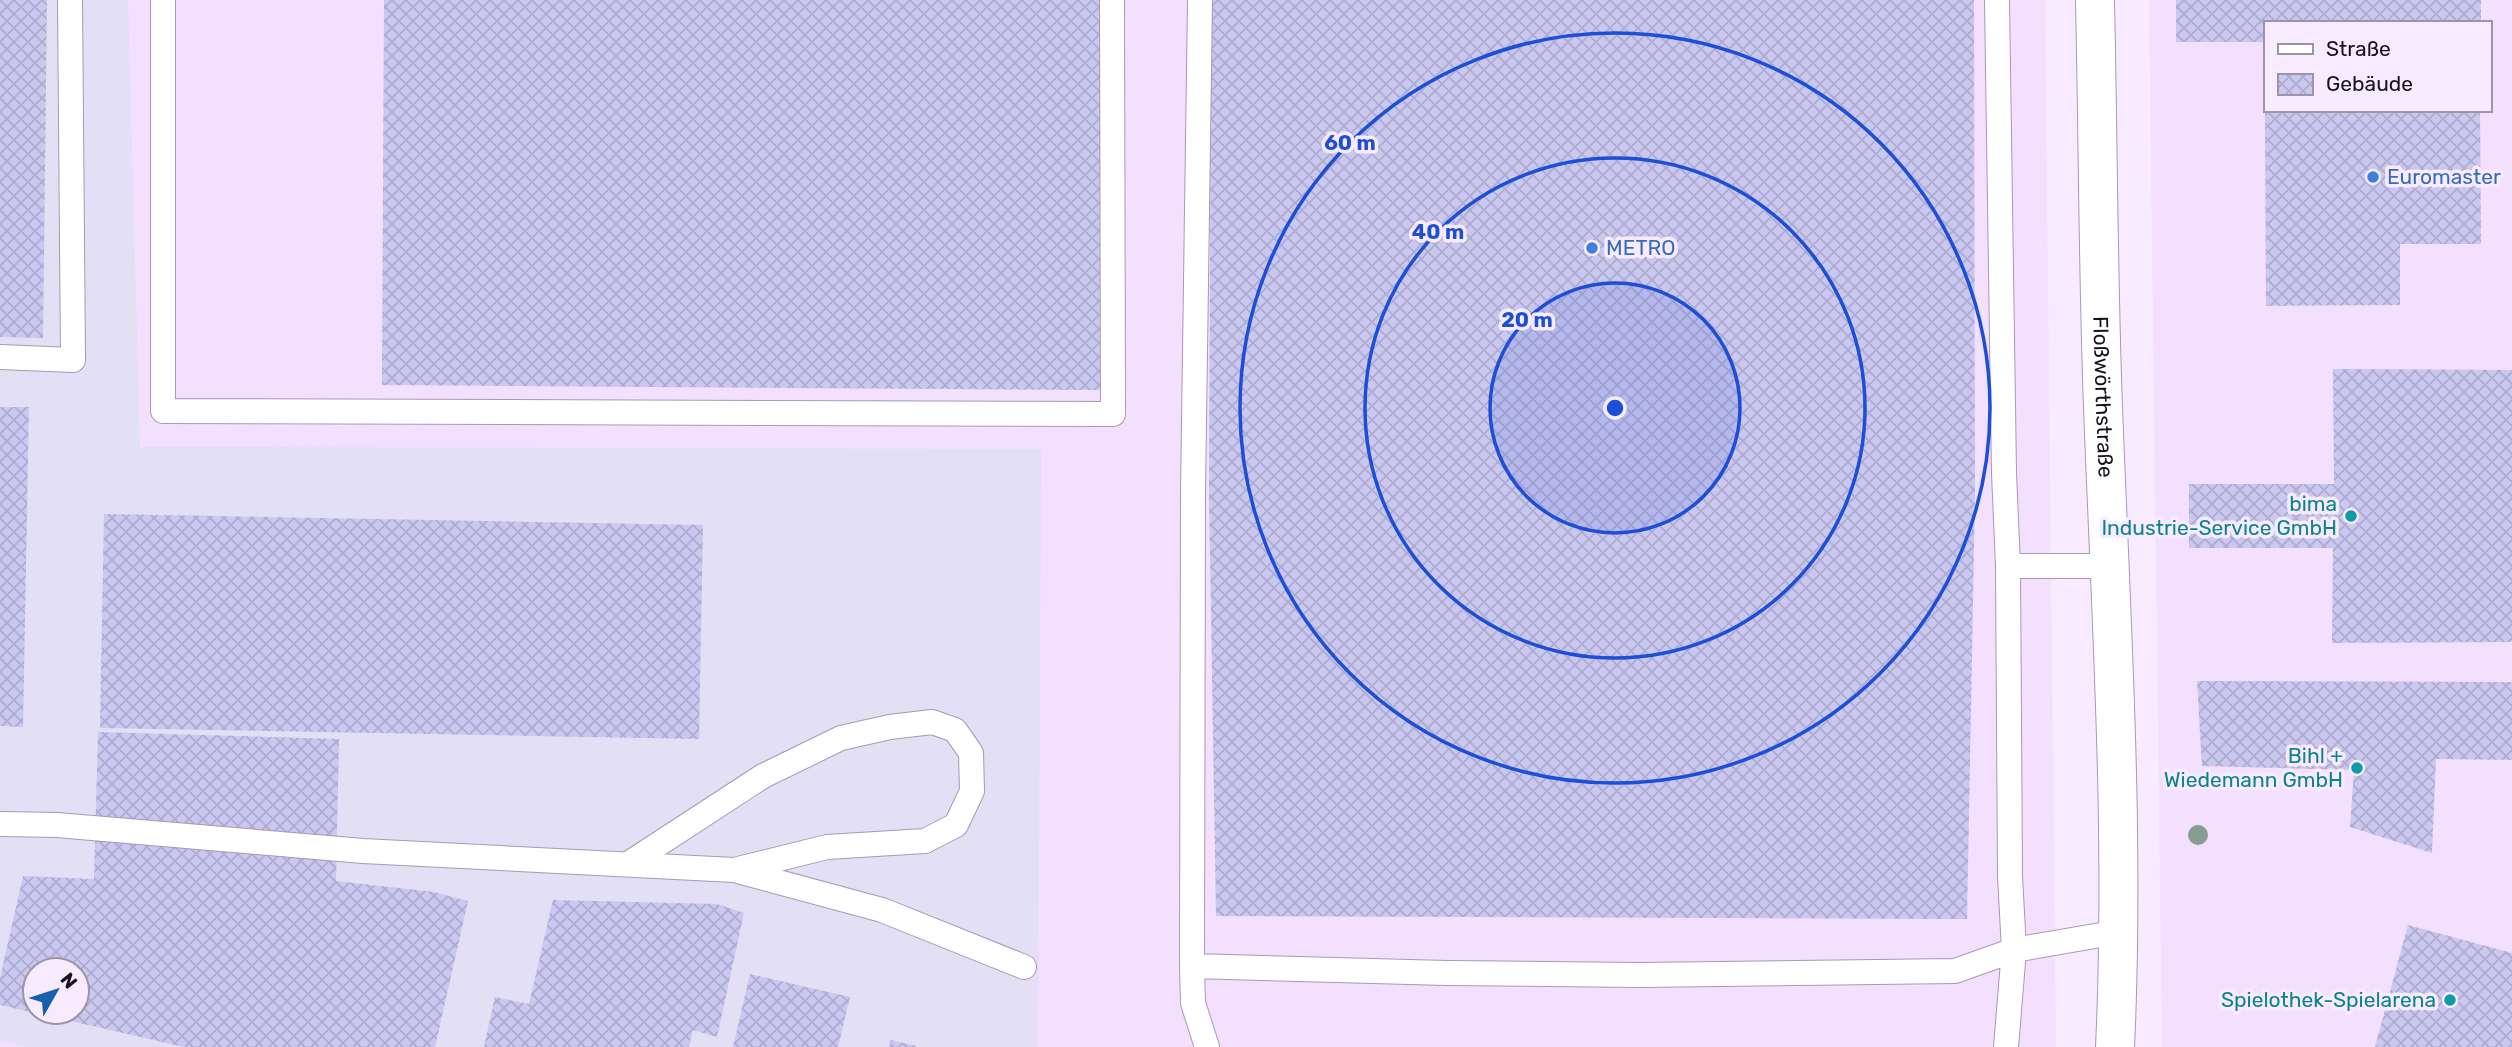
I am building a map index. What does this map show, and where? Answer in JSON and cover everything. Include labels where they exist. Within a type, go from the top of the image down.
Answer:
[{"type":"main road","name":"Floßwörthstraße","points":[[2095,0],[2102,396],[2118,797],[2115,1047]]},
{"type":"lane","points":[[0,357],[73,360],[70,0]]},
{"type":"lane","points":[[163,0],[163,411],[1113,414],[1112,0]]},
{"type":"lane","points":[[1200,0],[1193,493],[1192,966],[1193,1003],[1207,1047]]},
{"type":"lane","points":[[1997,0],[2004,473],[2008,566],[2010,876],[2014,950],[2006,1047]]},
{"type":"lane","points":[[2008,566],[2109,566]]},
{"type":"lane","points":[[628,864],[763,776],[841,738],[890,727],[932,722],[955,730],[971,753],[972,791],[956,825],[925,841],[827,847],[734,870]]},
{"type":"lane","points":[[0,824],[57,825],[363,851],[734,870],[882,910],[1024,967]]},
{"type":"lane","points":[[1192,966],[1640,975],[1955,971],[2014,950],[2118,932]]},
{"type":"shaded area","points":[[0,0],[2045,0],[2056,1047],[0,1047]]},
{"type":"shaded area","points":[[0,0],[128,0],[140,447],[1041,449],[1038,1047],[27,1047],[0,1040]]},
{"type":"shaded area","points":[[2149,0],[2512,0],[2512,1047],[2162,1047]]},
{"type":"building","points":[[0,0],[47,0],[43,338],[0,337]]},
{"type":"building","points":[[384,0],[1106,0],[1102,390],[382,385]]},
{"type":"building","points":[[1211,0],[1974,0],[1975,495],[1967,919],[1216,916],[1209,495]]},
{"type":"building","points":[[2176,0],[2481,0],[2481,21],[2264,21],[2264,42],[2176,42]]},
{"type":"building","name":"Euromaster","points":[[2265,112],[2480,112],[2481,244],[2400,244],[2400,305],[2266,306]]},
{"type":"building","name":"bima Industrie-Service GmbH","points":[[2333,369],[2512,370],[2512,642],[2332,643],[2333,548],[2189,548],[2189,484],[2334,484]]},
{"type":"building","points":[[0,407],[29,407],[23,727],[0,726]]},
{"type":"building","points":[[104,514],[703,525],[699,739],[100,728]]},
{"type":"building","name":"Bihl + Wiedemann GmbH","points":[[2197,681],[2512,682],[2512,760],[2436,759],[2432,853],[2350,827],[2354,770],[2202,766]]},
{"type":"building","points":[[98,732],[339,739],[336,881],[434,892],[468,901],[435,1047],[184,1047],[91,1026],[91,956],[21,956],[21,1010],[0,1005],[0,978],[23,876],[94,879]]},
{"type":"building","points":[[553,900],[717,904],[744,913],[717,1037],[693,1030],[689,1047],[484,1047],[495,997],[529,1004]]},
{"type":"building","name":"Spielothek-Spielarena","points":[[2408,925],[2512,953],[2512,1047],[2375,1047]]},
{"type":"building","points":[[750,974],[850,997],[838,1047],[733,1047]]},
{"type":"building","points":[[891,1040],[917,1046],[889,1047]]},
{"type":"place","name":"Euromaster","points":[[2373,177]]},
{"type":"place","name":"METRO","points":[[1592,248]]},
{"type":"place","name":"bima Industrie-Service GmbH","points":[[2351,516]]},
{"type":"place","name":"Bihl + Wiedemann GmbH","points":[[2357,768]]},
{"type":"place","name":"Spielothek-Spielarena","points":[[2450,1000]]}]
